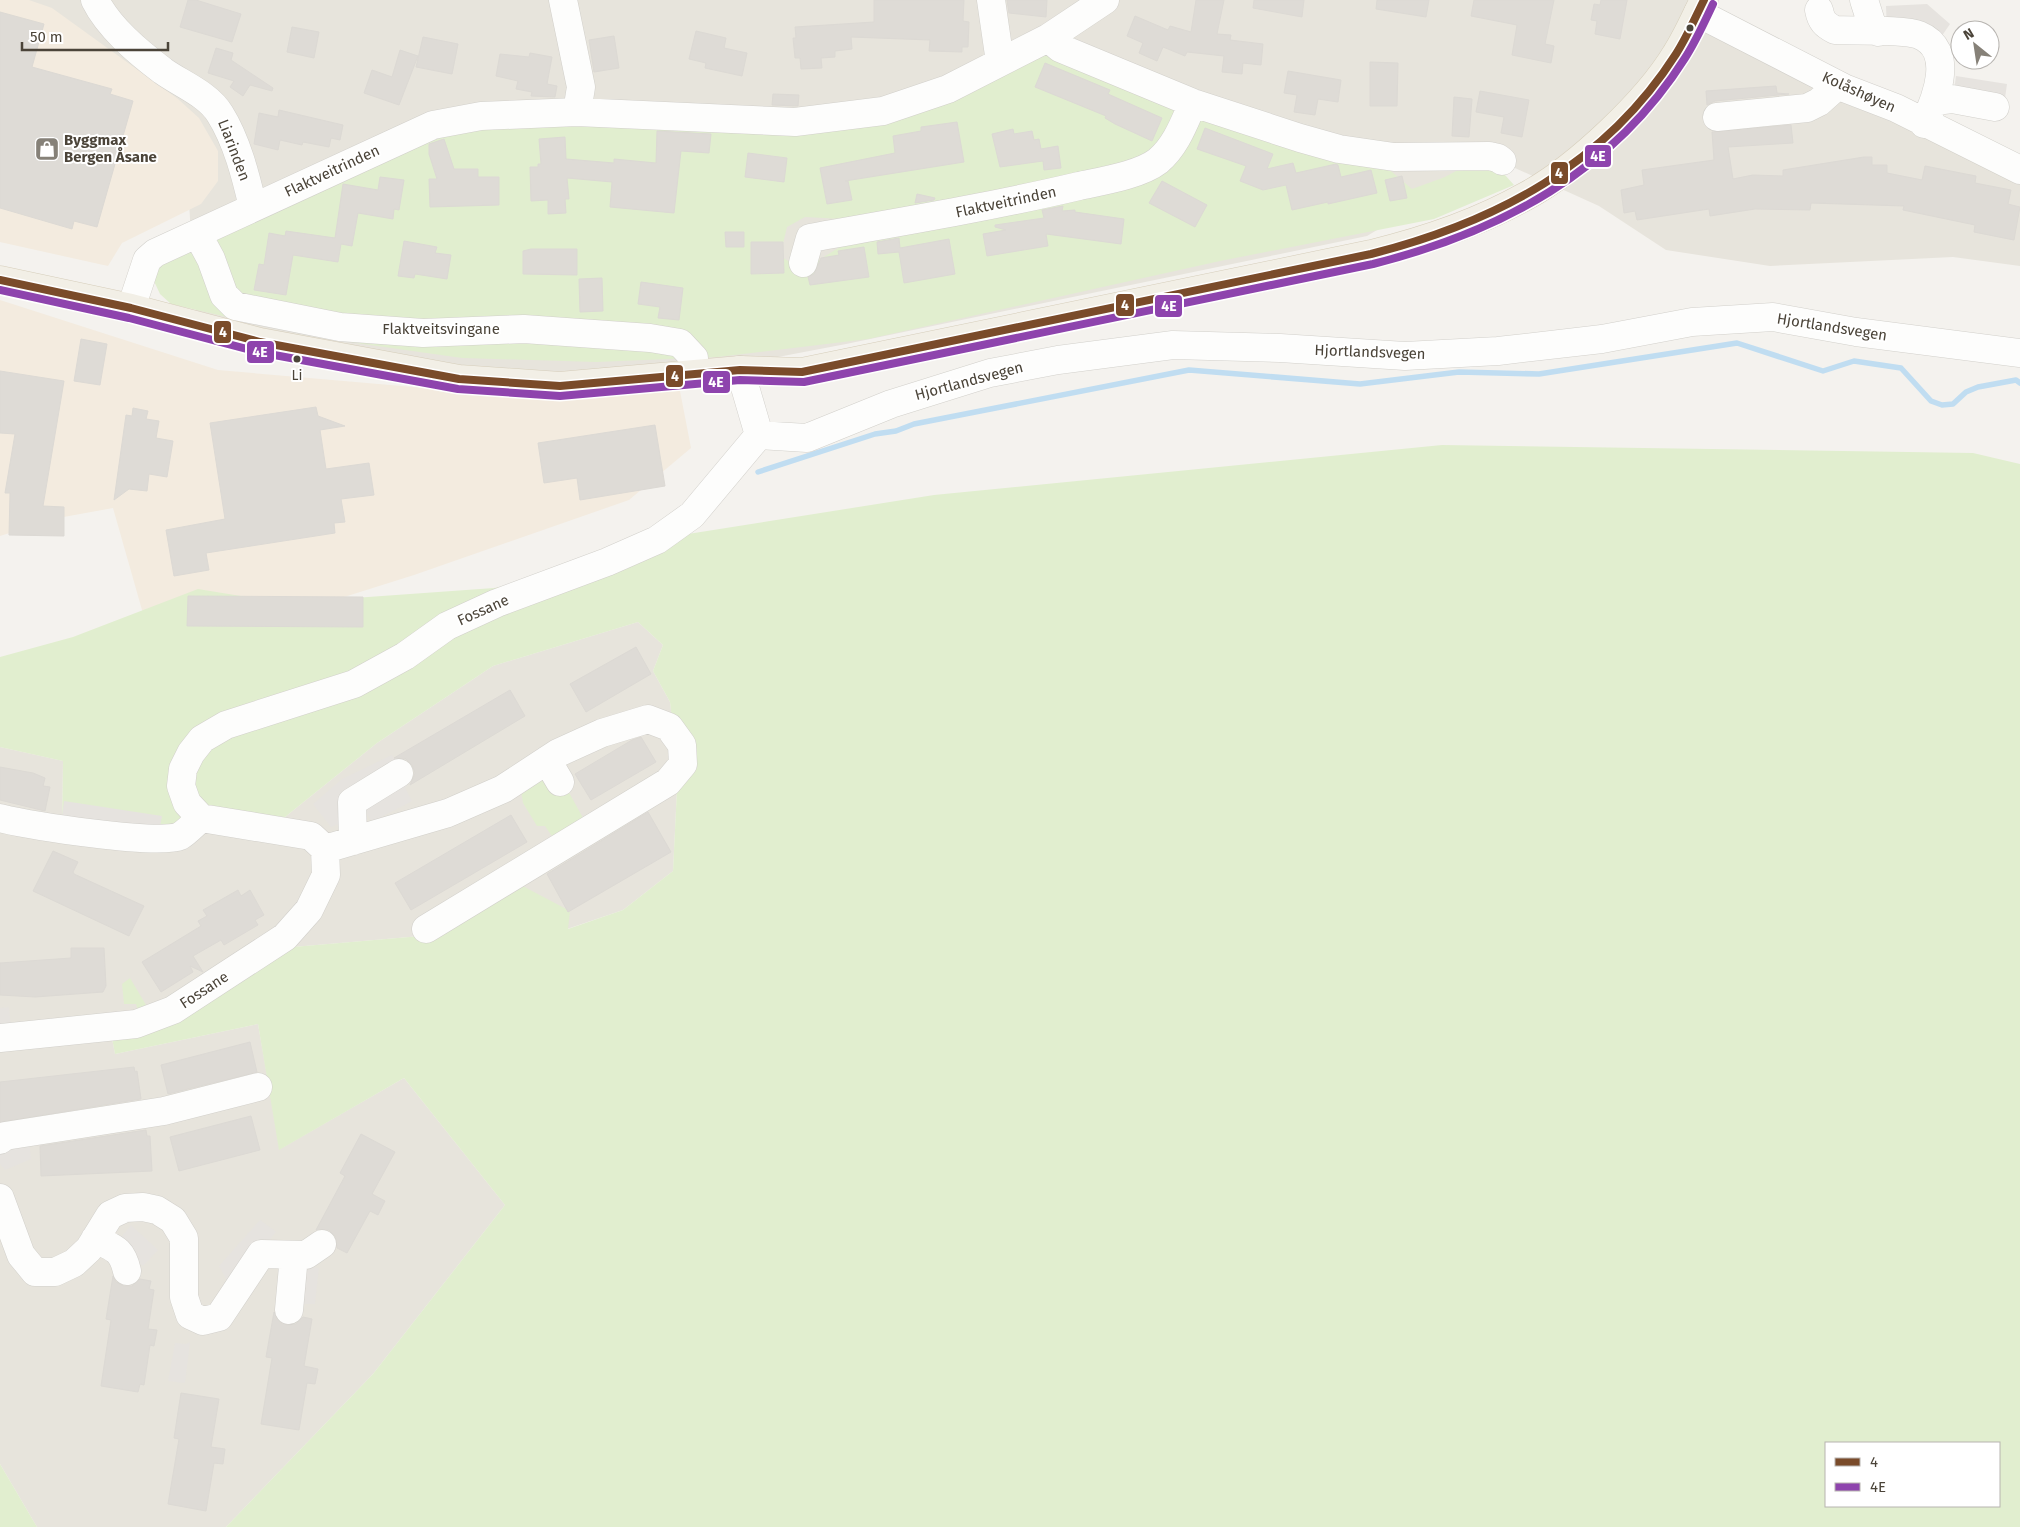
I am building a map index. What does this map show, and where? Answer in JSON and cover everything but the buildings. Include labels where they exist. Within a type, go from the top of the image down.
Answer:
[{"type":"main road","points":[[0,280],[131,308],[260,342],[459,379],[560,386],[740,370],[802,372],[1371,254],[1421,242],[1472,222],[1527,196],[1560,173],[1600,140],[1646,95],[1676,54],[1701,6]]},
{"type":"street","name":"Liarinden","points":[[95,0],[102,14],[129,42],[163,71],[198,94],[220,113],[235,147],[253,208]]},
{"type":"street","points":[[563,0],[581,87],[577,112]]},
{"type":"street","points":[[991,0],[1000,62]]},
{"type":"street","name":"Flaktveitrinden","points":[[131,308],[147,260],[168,246],[198,235],[433,125],[481,116],[577,112],[795,122],[883,111],[948,89],[1048,38],[1105,0]]},
{"type":"street","points":[[1864,0],[1878,32]]},
{"type":"street","name":"Kolåshøyen","points":[[1701,6],[1838,84],[1896,108],[1929,112],[2020,170]]},
{"type":"street","points":[[1819,10],[1820,18],[1826,26],[1835,30],[1919,35],[1935,46],[1939,59],[1940,82],[1929,112]]},
{"type":"street","points":[[1048,38],[1060,48],[1193,103],[1300,138],[1347,150],[1394,157],[1489,156],[1502,161]]},
{"type":"street","points":[[1717,117],[1807,108],[1819,102],[1838,84]]},
{"type":"street","points":[[1929,112],[1952,99],[1995,107]]},
{"type":"street","name":"Flaktveitrinden","points":[[802,264],[810,238],[985,208],[1146,168],[1157,162],[1175,142],[1193,103]]},
{"type":"street","name":"Flaktveitsvingane","points":[[198,235],[211,259],[224,295],[235,306],[340,327],[422,333],[524,329],[650,338],[680,343],[694,358]]},
{"type":"street","name":"Hjortlandsvegen","points":[[759,435],[808,438],[891,404],[990,373],[1058,360],[1173,345],[1280,348],[1406,356],[1498,351],[1602,339],[1692,322],[1773,317],[1840,329],[2020,353]]},
{"type":"street","points":[[740,370],[759,435]]},
{"type":"street","name":"Fossane","points":[[201,818],[187,803],[181,786],[183,769],[191,753],[202,739],[226,725],[354,684],[405,656],[447,626],[497,602],[607,562],[657,540],[692,515],[759,435]]},
{"type":"street","points":[[1,828],[25,824],[155,840],[180,836],[201,818],[310,836],[325,849],[448,813],[503,789],[554,771],[602,734],[648,719],[669,727],[682,745],[683,764],[668,782],[426,929]]},
{"type":"street","points":[[353,841],[352,802],[399,773]]},
{"type":"street","name":"Fossane","points":[[5,1043],[136,1024],[173,1010],[285,937],[309,910],[326,875],[325,849]]},
{"type":"street","points":[[0,1140],[5,1136],[164,1111],[258,1087]]},
{"type":"street","points":[[0,1198],[22,1254],[35,1272],[55,1272],[74,1263],[89,1249],[110,1215],[125,1208],[143,1207],[157,1210],[174,1220],[184,1238],[184,1297],[190,1315],[203,1320],[219,1317],[262,1254],[306,1255],[322,1244]]},
{"type":"street","points":[[95,1239],[117,1249],[125,1259],[127,1271]]},
{"type":"street","points":[[290,1310],[294,1256]]},
{"type":"shaded area","points":[[0,0],[29,0],[52,8],[178,99],[199,118],[218,151],[218,181],[201,204],[122,243],[108,266],[0,242]]},
{"type":"shaded area","points":[[2,0],[1696,0],[2020,181],[2020,266],[1953,257],[1770,266],[1666,250],[1599,206],[1495,159],[1367,236],[846,344],[642,383],[510,389],[197,332],[189,202]]},
{"type":"shaded area","points":[[1927,4],[1950,24],[1935,46],[1887,31],[1886,6]]},
{"type":"shaded area","points":[[1956,76],[2007,84],[2003,112],[1952,106]]},
{"type":"shaded area","points":[[0,300],[218,370],[506,395],[680,391],[691,448],[629,500],[414,575],[268,621],[144,617],[113,508],[58,518],[0,536]]},
{"type":"shaded area","points":[[638,622],[663,645],[653,671],[670,702],[678,768],[673,871],[623,910],[567,929],[421,936],[258,950],[111,1033],[115,1054],[258,1024],[280,1149],[404,1078],[505,1205],[373,1374],[226,1527],[37,1527],[0,1464],[0,747],[63,761],[62,829],[206,811],[285,817],[377,743],[493,666]]},
{"type":"shaded area","points":[[392,755],[410,783],[405,788],[412,801],[372,822],[367,814],[331,827],[313,804],[342,779]]},
{"type":"shaded area","points":[[64,801],[162,816],[159,832],[62,816]]},
{"type":"shaded area","points":[[9,1007],[11,1029],[0,1030],[0,1008]]},
{"type":"shaded area","points":[[29,1139],[31,1159],[5,1170],[0,1164],[0,1152]]},
{"type":"shaded area","points":[[260,1220],[276,1232],[230,1286],[219,1266]]},
{"type":"shaded area","points":[[131,1225],[158,1250],[143,1266],[117,1242]]},
{"type":"shaded area","points":[[303,1266],[319,1268],[315,1304],[298,1304]]},
{"type":"shaded area","points":[[190,1342],[185,1383],[168,1381],[175,1343],[186,1344]]},
{"type":"green space","points":[[1045,52],[1174,104],[1175,129],[1154,159],[880,221],[805,217],[787,227],[780,256],[803,270],[859,235],[1147,176],[1201,117],[1385,166],[1412,189],[1445,177],[1467,165],[1496,165],[1514,185],[1434,219],[1220,261],[868,339],[717,357],[596,362],[462,358],[356,343],[261,325],[171,304],[160,294],[153,279],[160,257],[460,128],[542,125],[815,134],[877,123]]},
{"type":"green space","points":[[1442,445],[1973,453],[2020,464],[2020,1527],[226,1527],[373,1374],[505,1205],[404,1078],[279,1150],[258,1024],[115,1054],[111,1033],[258,950],[421,936],[517,883],[570,911],[568,929],[623,910],[673,871],[678,768],[670,702],[653,671],[663,645],[638,622],[493,666],[377,743],[285,817],[206,811],[167,842],[62,829],[63,761],[0,747],[0,657],[73,637],[198,589],[284,603],[494,588],[587,572],[688,534],[934,495]]},
{"type":"green space","points":[[540,779],[567,789],[587,825],[556,842],[545,826],[537,826],[523,803],[521,791]]},
{"type":"green space","points":[[130,978],[149,1010],[139,1014],[136,1004],[124,1004],[122,984]]},
{"type":"green space","points":[[0,1464],[37,1527],[0,1527]]},
{"type":"waterway","points":[[758,472],[875,434],[896,431],[914,424],[1189,370],[1360,384],[1459,372],[1539,374],[1737,343],[1823,371],[1854,361],[1901,368],[1931,401],[1942,405],[1953,404],[1966,392],[1978,387],[2016,380],[2020,383]]},
{"type":"transit line","name":"4","points":[[0,280],[131,308],[260,342],[459,379],[560,386],[740,370],[802,372],[1371,254],[1417,241],[1461,225],[1504,206],[1544,184],[1581,158],[1616,128],[1648,93],[1676,54],[1704,0]]},
{"type":"transit line","name":"4E","points":[[0,290],[129,318],[258,352],[458,389],[560,396],[740,380],[804,382],[1373,264],[1420,251],[1465,234],[1509,215],[1550,192],[1588,165],[1624,134],[1656,98],[1685,58],[1713,4]]},
{"type":"place","name":"Byggmax Bergen Åsane","points":[[47,149]]},
{"type":"place","name":"Li","points":[[297,359]]}]
